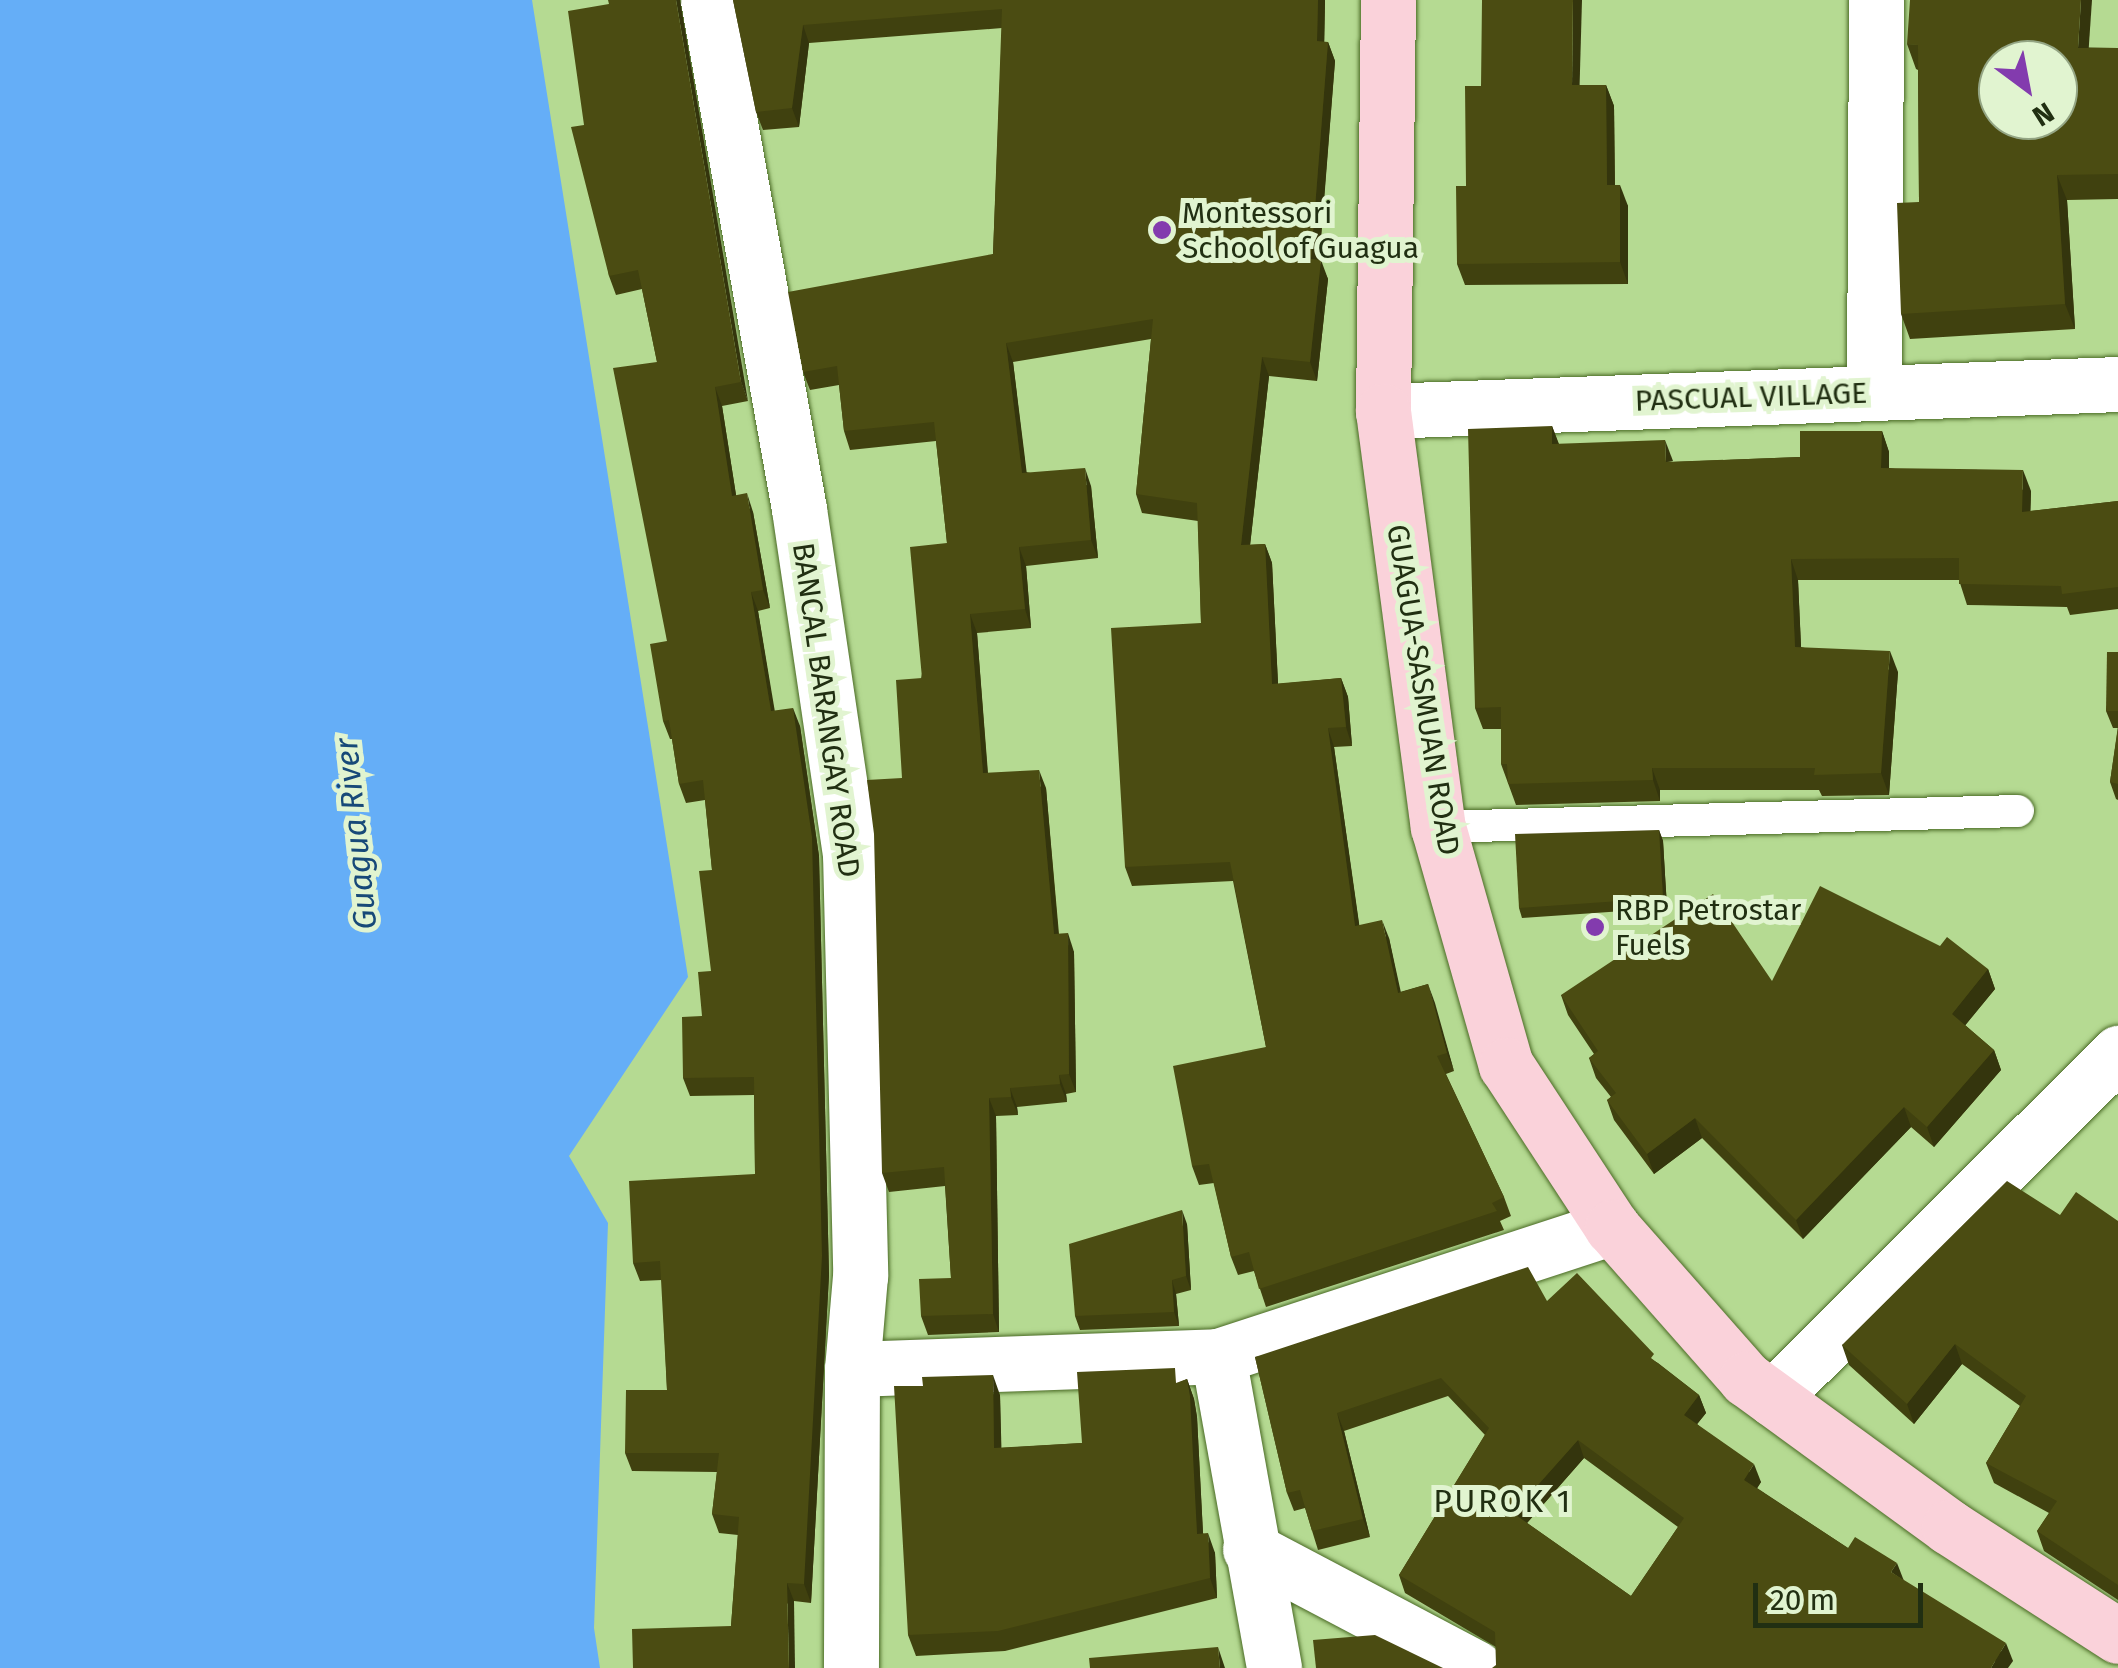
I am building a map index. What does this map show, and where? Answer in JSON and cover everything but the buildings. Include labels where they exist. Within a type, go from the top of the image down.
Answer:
[{"type":"main road","name":"GUAGUA-SASMUAN ROAD","points":[[1388,0],[1383,411],[1438,827],[1506,1066],[1612,1227],[1746,1379],[1949,1527],[2118,1636]]},
{"type":"street","name":"BANCAL BARANGAY ROAD","points":[[708,0],[799,508],[850,853],[860,1276],[852,1369],[850,1668]]},
{"type":"street","points":[[1874,392],[1876,0]]},
{"type":"street","name":"PASCUAL VILLAGE","points":[[1383,411],[2118,384]]},
{"type":"street","points":[[1772,1398],[2118,1053]]},
{"type":"street","points":[[852,1369],[1218,1356],[1612,1227]]},
{"type":"street","points":[[1218,1356],[1274,1668]]},
{"type":"street","points":[[1250,1549],[1476,1668]]},
{"type":"lane","points":[[1438,827],[2018,811]]},
{"type":"water","name":"Guagua River","points":[[0,0],[532,0],[688,977],[569,1156],[608,1223],[594,1628],[600,1668],[0,1668]]},
{"type":"place","name":"Montessori School of Guagua","points":[[1162,230]]},
{"type":"place","name":"RBP Petrostar Fuels","points":[[1595,927]]},
{"type":"district","name":"PUROK 1","points":[[1503,1501]]}]
